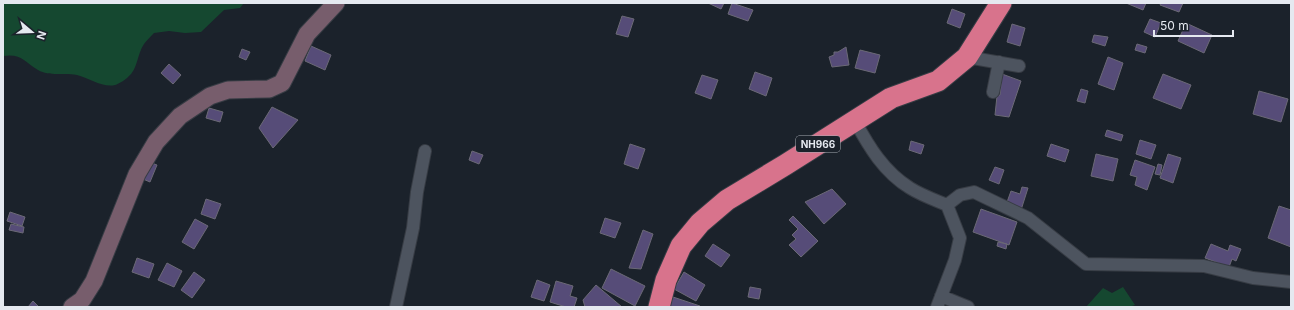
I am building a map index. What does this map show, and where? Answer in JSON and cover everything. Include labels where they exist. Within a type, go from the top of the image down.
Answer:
[{"type":"highway","name":"NH966","points":[[659,307],[666,280],[681,246],[700,223],[727,200],[891,98],[938,81],[967,57],[1001,3]]},
{"type":"street","points":[[82,305],[94,281],[137,174],[156,142],[180,116],[210,96],[228,90],[269,89],[282,83],[307,34],[336,3]]},
{"type":"street","points":[[967,57],[1019,66]]},
{"type":"street","points":[[993,92],[999,62]]},
{"type":"street","points":[[855,121],[871,150],[889,171],[910,188],[947,205],[960,238],[955,260],[939,302],[968,307]]},
{"type":"street","points":[[396,307],[413,228],[417,192],[425,151]]},
{"type":"street","points":[[947,205],[960,195],[974,192],[1028,218],[1086,264],[1204,266],[1253,278],[1291,282]]},
{"type":"green space","points":[[3,3],[244,3],[240,8],[224,10],[201,32],[185,33],[169,31],[154,33],[142,48],[136,66],[131,74],[120,83],[110,86],[77,75],[52,74],[43,72],[19,57],[9,55],[3,56]]},
{"type":"green space","points":[[1123,287],[1135,305],[1129,307],[1086,307],[1103,288],[1112,293]]},
{"type":"building","points":[[708,3],[724,3],[721,9]]},
{"type":"building","points":[[732,3],[753,10],[748,21],[728,14]]},
{"type":"building","points":[[1126,3],[1146,3],[1143,10]]},
{"type":"building","points":[[1161,3],[1183,3],[1179,12],[1160,5]]},
{"type":"building","points":[[952,9],[965,14],[960,28],[947,23]]},
{"type":"building","points":[[622,16],[634,19],[628,37],[616,34]]},
{"type":"building","points":[[1150,19],[1161,23],[1155,37],[1144,32]]},
{"type":"building","points":[[1186,23],[1212,35],[1204,53],[1178,41]]},
{"type":"building","points":[[1012,24],[1025,28],[1020,46],[1007,42]]},
{"type":"building","points":[[1094,35],[1108,37],[1105,46],[1092,42]]},
{"type":"building","points":[[1137,44],[1147,47],[1145,53],[1135,50]]},
{"type":"building","points":[[311,46],[331,55],[325,70],[305,61]]},
{"type":"building","points":[[846,47],[849,65],[832,67],[829,57],[834,55],[834,52],[838,52]]},
{"type":"building","points":[[242,49],[250,52],[246,60],[239,57]]},
{"type":"building","points":[[860,50],[880,55],[875,73],[855,68]]},
{"type":"building","points":[[1108,57],[1123,63],[1114,90],[1098,84]]},
{"type":"building","points":[[169,64],[181,75],[173,84],[161,73]]},
{"type":"building","points":[[755,72],[772,78],[766,96],[749,89]]},
{"type":"building","points":[[1002,74],[1021,81],[1009,117],[995,115],[997,96],[1000,95]]},
{"type":"building","points":[[1163,74],[1191,85],[1181,109],[1153,98]]},
{"type":"building","points":[[702,75],[718,80],[711,99],[695,93]]},
{"type":"building","points":[[1081,89],[1088,91],[1085,103],[1077,101]]},
{"type":"building","points":[[1259,91],[1288,99],[1281,122],[1253,114]]},
{"type":"building","points":[[272,107],[298,120],[273,148],[259,128]]},
{"type":"building","points":[[209,108],[223,112],[220,122],[206,118]]},
{"type":"building","points":[[1107,130],[1123,135],[1121,141],[1105,136]]},
{"type":"building","points":[[1140,140],[1156,145],[1151,159],[1136,154]]},
{"type":"building","points":[[911,141],[924,145],[921,154],[909,150]]},
{"type":"building","points":[[630,144],[645,149],[638,169],[624,164]]},
{"type":"building","points":[[1051,144],[1069,150],[1065,162],[1047,156]]},
{"type":"building","points":[[472,151],[483,155],[479,164],[469,160]]},
{"type":"building","points":[[1096,154],[1118,159],[1113,181],[1091,176]]},
{"type":"building","points":[[1168,154],[1181,158],[1173,183],[1160,178]]},
{"type":"building","points":[[1135,160],[1155,167],[1147,190],[1135,185],[1137,177],[1130,175]]},
{"type":"building","points":[[149,162],[157,165],[150,182],[143,179]]},
{"type":"building","points":[[1158,164],[1162,165],[1160,175],[1155,174]]},
{"type":"building","points":[[995,167],[1004,170],[999,184],[989,180]]},
{"type":"building","points":[[1022,187],[1028,188],[1021,210],[1006,205],[1011,191],[1020,194]]},
{"type":"building","points":[[832,189],[846,204],[824,224],[805,202]]},
{"type":"building","points":[[206,199],[221,204],[215,219],[201,214]]},
{"type":"building","points":[[1279,206],[1291,210],[1291,247],[1268,238]]},
{"type":"building","points":[[981,209],[1017,222],[1009,245],[973,232]]},
{"type":"building","points":[[10,212],[25,217],[22,226],[7,221]]},
{"type":"building","points":[[793,216],[818,241],[801,257],[789,245],[796,239],[792,235],[798,229],[789,220]]},
{"type":"building","points":[[605,218],[621,223],[615,238],[600,233]]},
{"type":"building","points":[[195,219],[208,226],[194,249],[182,242]]},
{"type":"building","points":[[11,224],[24,227],[23,233],[9,230]]},
{"type":"building","points":[[643,230],[653,234],[641,269],[629,268]]},
{"type":"building","points":[[998,242],[1007,244],[1006,249],[997,246]]},
{"type":"building","points":[[713,244],[730,255],[721,267],[705,256]]},
{"type":"building","points":[[1211,244],[1228,251],[1230,245],[1241,249],[1236,261],[1232,259],[1229,267],[1205,258]]},
{"type":"building","points":[[137,258],[154,264],[149,278],[132,272]]},
{"type":"building","points":[[167,263],[182,271],[174,287],[158,280]]},
{"type":"building","points":[[611,269],[645,286],[635,306],[602,288]]},
{"type":"building","points":[[194,272],[205,280],[192,298],[181,290]]},
{"type":"building","points":[[684,272],[705,285],[696,301],[674,289]]},
{"type":"building","points":[[537,280],[550,285],[544,301],[531,297]]},
{"type":"building","points":[[556,281],[573,286],[570,296],[577,298],[574,307],[566,307],[550,302]]},
{"type":"building","points":[[596,285],[622,307],[585,307],[583,300]]},
{"type":"building","points":[[750,287],[761,289],[759,299],[748,297]]},
{"type":"building","points":[[673,297],[700,306],[700,307],[670,307]]},
{"type":"building","points":[[33,301],[39,307],[28,307]]}]
